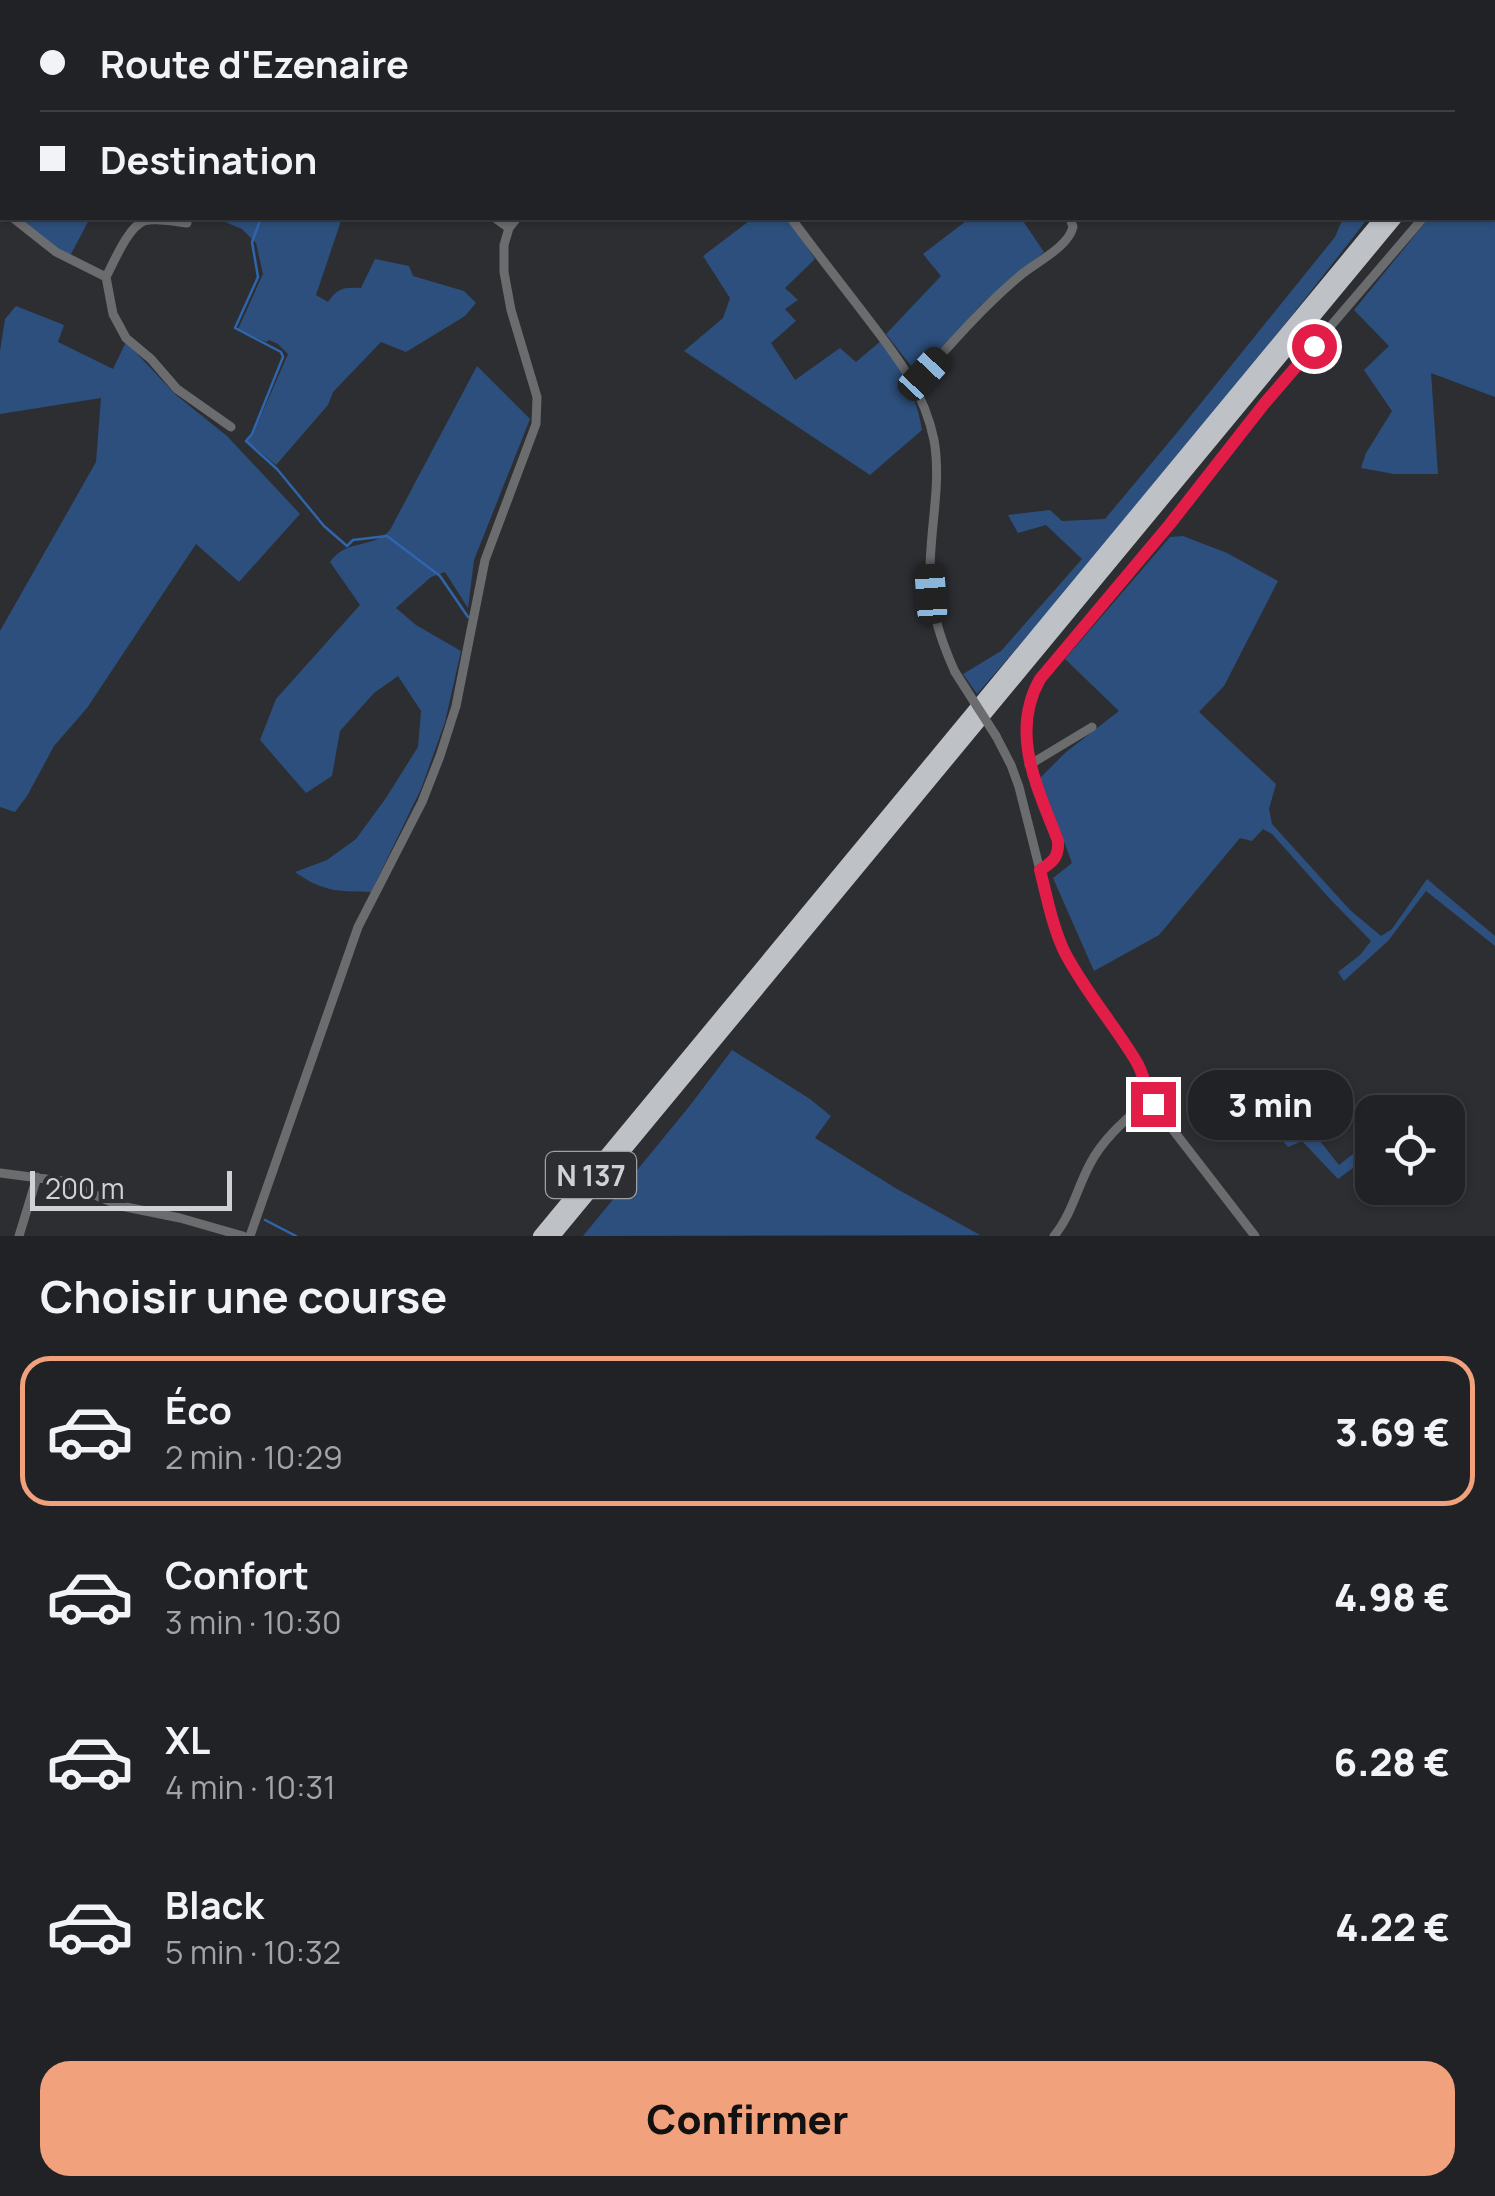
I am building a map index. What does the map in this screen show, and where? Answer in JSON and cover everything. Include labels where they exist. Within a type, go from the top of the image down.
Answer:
[{"type":"highway","name":"N 137","points":[[540,1236],[1380,220]]},
{"type":"highway","name":"N 137","points":[[554,1236],[1393,220]]},
{"type":"street","points":[[16,220],[56,252],[106,277]]},
{"type":"street","points":[[499,220],[509,228]]},
{"type":"street","points":[[0,1172],[62,1181],[120,1206],[246,1236],[358,927],[422,802],[440,756],[456,706],[485,560],[536,424],[537,397],[505,284],[504,245],[515,220]]},
{"type":"street","points":[[793,220],[894,352],[927,412],[937,459],[930,573],[936,620],[955,672],[1012,766],[1063,948],[1136,1061],[1150,1098],[1254,1236]]},
{"type":"street","points":[[913,382],[981,311],[1069,238],[1074,228],[1071,220]]},
{"type":"street","points":[[1040,870],[1059,852],[1026,749],[1031,700],[1040,679],[1264,404],[1421,220]]},
{"type":"street","points":[[188,223],[144,221],[136,227],[106,277],[112,314],[125,336],[177,389],[230,426]]},
{"type":"street","points":[[1029,765],[1092,728]]},
{"type":"street","points":[[1054,1236],[1066,1221],[1102,1145],[1150,1098]]},
{"type":"street","points":[[19,1236],[38,1177]]},
{"type":"shaded area","points":[[20,220],[89,220],[70,256]]},
{"type":"shaded area","points":[[189,220],[341,220],[316,295],[328,302],[342,289],[361,288],[375,259],[409,266],[413,276],[464,291],[476,303],[465,316],[406,352],[381,342],[333,392],[328,405],[276,465],[247,441],[288,354],[278,344],[238,329],[263,274],[256,243],[242,229],[225,222]]},
{"type":"shaded area","points":[[750,220],[789,220],[815,259],[785,288],[798,300],[785,309],[796,321],[771,343],[795,380],[840,348],[856,362],[882,340],[907,383],[922,430],[870,475],[684,351],[723,318],[730,298],[703,256]]},
{"type":"shaded area","points":[[967,220],[1022,220],[1044,252],[980,306],[921,372],[915,371],[886,334],[941,276],[923,254]]},
{"type":"shaded area","points":[[1342,220],[1366,220],[1176,459],[977,694],[963,674],[1001,651],[1082,559],[1046,525],[1018,533],[1008,515],[1050,510],[1062,521],[1105,519],[1335,237]]},
{"type":"shaded area","points":[[1427,220],[1495,220],[1495,397],[1431,373],[1438,474],[1394,474],[1361,468],[1392,411],[1364,370],[1389,346],[1354,310]]},
{"type":"shaded area","points":[[16,306],[64,325],[58,342],[113,369],[126,342],[176,395],[227,436],[300,514],[239,582],[196,544],[87,708],[54,746],[15,812],[0,807],[0,631],[96,462],[101,398],[0,414],[0,351],[5,319]]},
{"type":"shaded area","points":[[477,366],[530,419],[474,560],[468,608],[445,572],[431,577],[396,608],[416,625],[461,651],[445,722],[421,789],[371,892],[322,887],[295,872],[327,860],[356,839],[418,747],[421,711],[398,676],[374,693],[340,731],[332,776],[306,793],[260,740],[276,699],[360,605],[330,562],[344,550],[375,540],[390,530]]},
{"type":"shaded area","points":[[1183,536],[1227,553],[1278,581],[1224,686],[1199,712],[1276,784],[1269,809],[1272,824],[1350,910],[1381,936],[1392,929],[1427,879],[1495,936],[1495,946],[1426,891],[1388,941],[1344,981],[1338,972],[1371,941],[1272,834],[1263,829],[1252,841],[1240,838],[1159,935],[1094,971],[1053,878],[1072,863],[1040,778],[1066,752],[1119,711],[1065,659],[1170,537]]},
{"type":"shaded area","points":[[732,1050],[831,1116],[815,1138],[980,1235],[583,1236]]},
{"type":"shaded area","points":[[1264,1109],[1291,1137],[1312,1131],[1339,1165],[1355,1152],[1355,1166],[1338,1179],[1302,1141],[1288,1147],[1259,1114]]},
{"type":"waterway","points":[[260,220],[252,242],[258,277],[235,328],[281,352],[283,357],[246,441],[347,546],[353,540],[387,536],[440,576],[468,617]]},
{"type":"waterway","points":[[265,1220],[296,1236]]},
{"type":"route","points":[[1153,1104],[1136,1061],[1080,980],[1053,922],[1040,870],[1056,858],[1058,841],[1029,765],[1026,730],[1031,700],[1040,679],[1314,346]]}]
